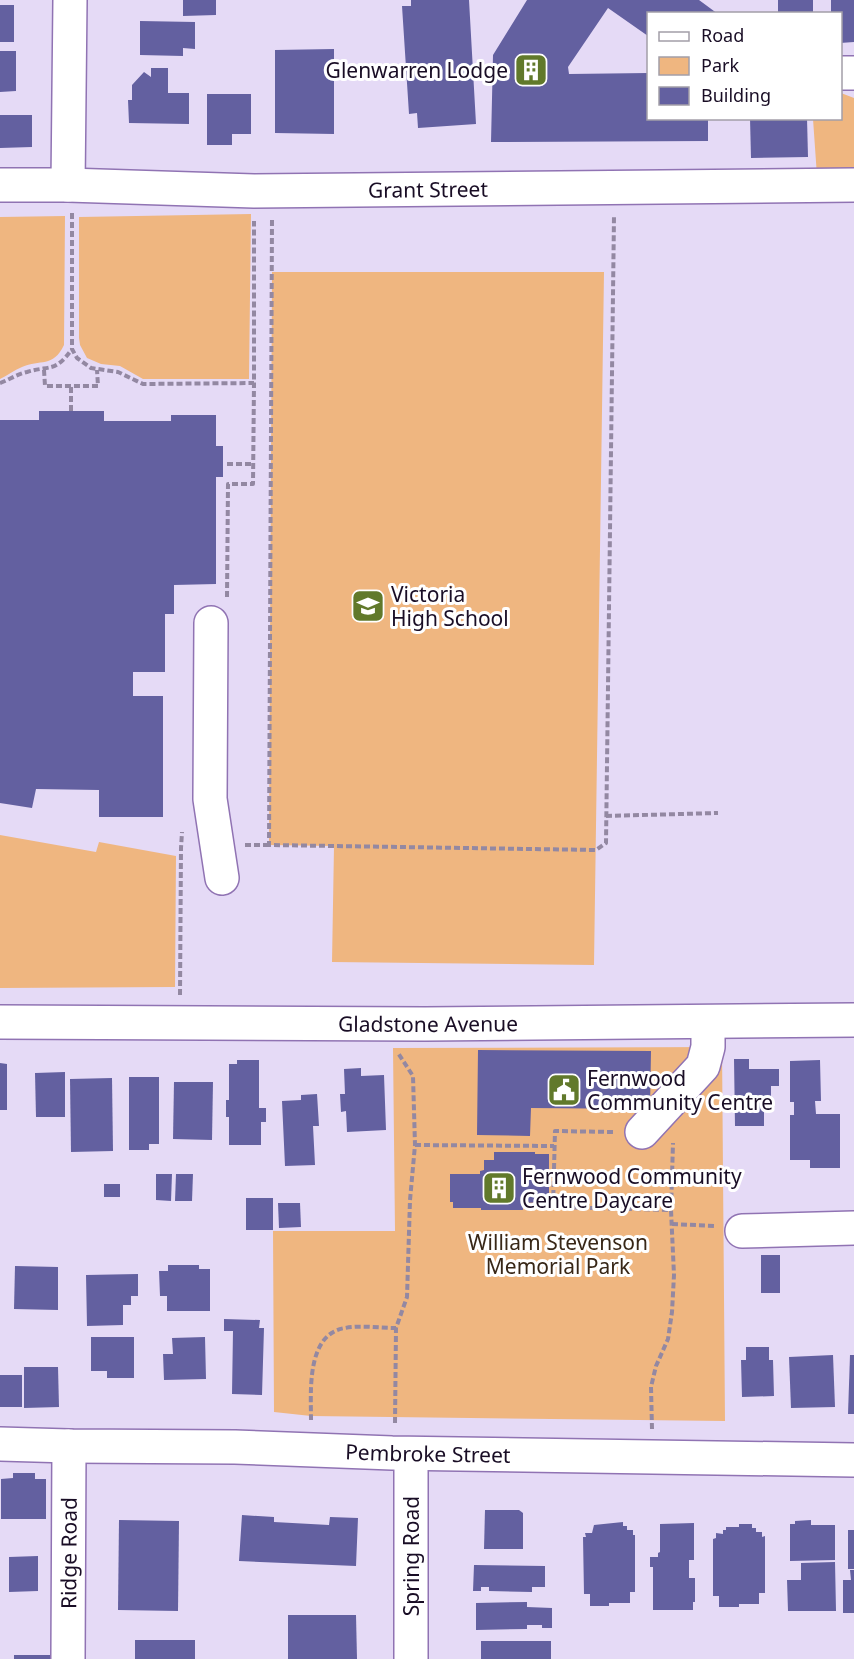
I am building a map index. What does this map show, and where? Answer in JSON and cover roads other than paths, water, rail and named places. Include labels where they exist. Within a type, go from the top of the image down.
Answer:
[{"type":"street","points":[[70,0],[70,185]]},
{"type":"street","name":"Grant Street","points":[[0,185],[612,200],[854,185]]},
{"type":"street","points":[[211,623],[210,799],[222,878]]},
{"type":"street","name":"Gladstone Avenue","points":[[0,1022],[425,1024],[854,1020]]},
{"type":"street","points":[[642,1132],[703,1066],[708,1047],[708,1022]]},
{"type":"street","points":[[733,1228],[854,1228]]},
{"type":"street","name":"Pembroke Street","points":[[0,1444],[235,1447],[402,1454],[854,1460]]},
{"type":"street","name":"Ridge Road","points":[[68,1659],[69,1446]]},
{"type":"street","name":"Spring Road","points":[[402,1454],[411,1659]]},
{"type":"place","name":"Glenwarren Lodge","points":[[531,70]]},
{"type":"place","name":"Victoria High School","points":[[368,606]]},
{"type":"place","name":"Fernwood Community Centre","points":[[564,1090]]},
{"type":"place","name":"Fernwood Community Centre Daycare","points":[[499,1188]]},
{"type":"park label","name":"William Stevenson Memorial Park","points":[[558,1254]]}]
